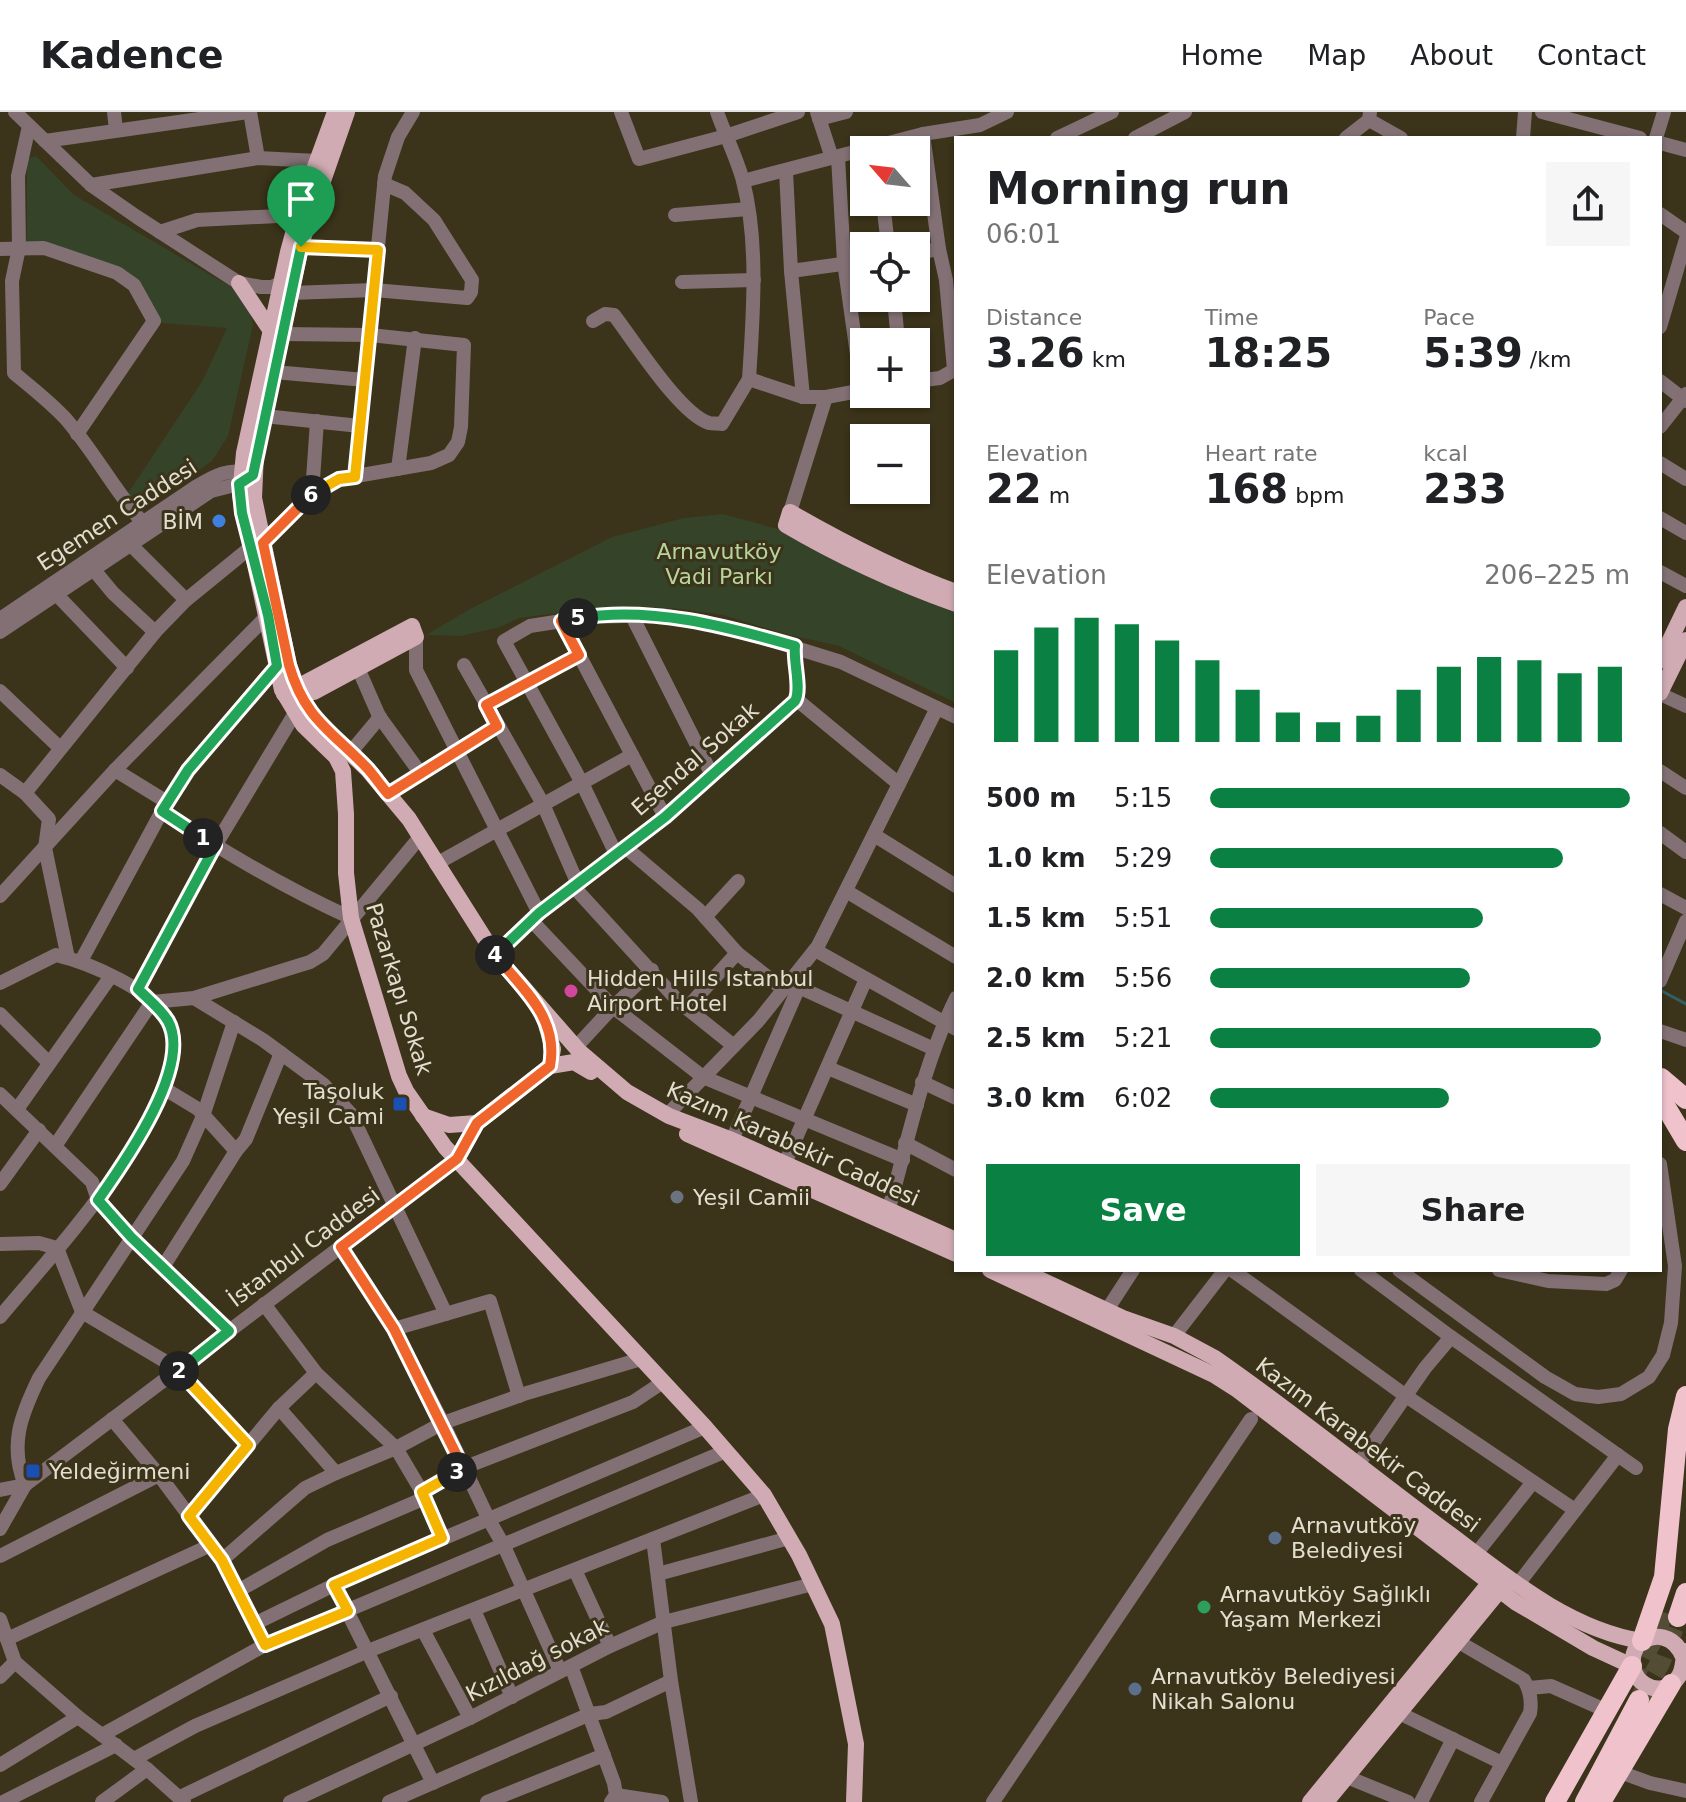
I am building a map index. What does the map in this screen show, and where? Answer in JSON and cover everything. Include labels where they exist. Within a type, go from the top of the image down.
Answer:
[{"type":"highway","points":[[1686,1099],[1666,1100],[1686,1141]]},
{"type":"highway","points":[[1642,1641],[1664,1577],[1678,1429],[1686,1396]]},
{"type":"highway","points":[[1686,1459],[1680,1546],[1671,1614],[1686,1593]]},
{"type":"highway","points":[[1601,1802],[1681,1660]]},
{"type":"highway","points":[[1555,1802],[1632,1666]]},
{"type":"highway","points":[[1566,1802],[1633,1696],[1585,1802]]},
{"type":"main road","name":"Kazım Karabekir Caddesi","points":[[335,112],[298,215],[277,333],[245,477],[254,498],[257,545],[277,666],[317,722],[350,753],[409,819],[495,955],[576,1047],[627,1092],[667,1115],[732,1140],[954,1239]]},
{"type":"main road","name":"Kazım Karabekir Caddesi","points":[[286,288],[347,112]]},
{"type":"main road","points":[[239,283],[277,333]]},
{"type":"main road","name":"Kazım Karabekir Caddesi","points":[[245,477],[274,372],[277,333]]},
{"type":"main road","points":[[788,518],[915,577],[954,591]]},
{"type":"main road","points":[[788,518],[845,559],[954,603]]},
{"type":"main road","name":"Kazım Karabekir Caddesi","points":[[257,545],[293,692],[295,713],[336,757],[343,771],[346,814]]},
{"type":"main road","points":[[1662,657],[1686,607]]},
{"type":"main road","points":[[293,692],[414,631]]},
{"type":"main road","points":[[293,692],[314,692],[358,668],[414,631]]},
{"type":"main road","points":[[1662,685],[1673,634]]},
{"type":"main road","points":[[346,814],[350,796],[359,785],[367,784],[385,791]]},
{"type":"main road","name":"Pazarkapı Sokak","points":[[346,814],[346,873],[351,918],[399,1076],[445,1147],[705,1427],[764,1495],[832,1624],[856,1744],[854,1802]]},
{"type":"main road","points":[[457,1159],[477,1123],[550,1066],[553,1049],[541,1010]]},
{"type":"main road","name":"Kazım Karabekir Caddesi","points":[[550,1066],[574,1062],[590,1070],[620,1097],[649,1116],[954,1253]]},
{"type":"main road","points":[[423,1116],[449,1125],[477,1123]]},
{"type":"main road","name":"Kazım Karabekir Caddesi","points":[[994,1272],[1193,1364],[1236,1389],[1503,1581],[1587,1625],[1618,1637],[1642,1641]]},
{"type":"main road","name":"Kazım Karabekir Caddesi","points":[[1024,1272],[1107,1310],[1174,1336],[1215,1358],[1261,1408],[1357,1466],[1476,1554],[1529,1611],[1632,1666]]},
{"type":"main road","points":[[1310,1802],[1327,1794],[1347,1777],[1503,1581]]},
{"type":"main road","points":[[1327,1794],[1503,1581]]},
{"type":"main road","points":[[1658,1636],[1681,1660],[1657,1688],[1644,1684],[1632,1666],[1634,1652],[1642,1641],[1658,1636]]},
{"type":"street","points":[[15,112],[91,185],[239,283],[261,287],[374,290],[467,298],[472,280],[434,220],[405,193],[384,184]]},
{"type":"street","points":[[114,112],[116,130]]},
{"type":"street","points":[[45,141],[249,112],[258,158]]},
{"type":"street","points":[[355,477],[384,184],[398,137],[413,112]]},
{"type":"street","points":[[621,112],[639,159],[726,136],[798,112]]},
{"type":"street","points":[[593,321],[605,314],[614,315],[686,407],[709,423],[722,424],[749,379],[754,280],[743,181],[717,112]]},
{"type":"street","points":[[846,112],[818,115],[835,158],[844,262],[854,328]]},
{"type":"street","points":[[1061,136],[1112,112]]},
{"type":"street","points":[[1138,136],[1168,116],[1185,112]]},
{"type":"street","points":[[1523,136],[1525,112]]},
{"type":"street","points":[[1542,112],[1604,133],[1626,136]]},
{"type":"street","points":[[1657,136],[1664,112]]},
{"type":"street","points":[[916,136],[982,132],[999,114]]},
{"type":"street","points":[[1348,136],[1369,116],[1398,136]]},
{"type":"street","points":[[29,126],[18,176],[19,248],[6,312],[7,374],[39,393],[77,434],[95,456],[117,493],[143,523]]},
{"type":"street","points":[[923,134],[939,249],[951,279],[954,346]]},
{"type":"street","points":[[1662,144],[1686,150]]},
{"type":"street","points":[[743,181],[850,154]]},
{"type":"street","points":[[91,185],[258,158],[317,161]]},
{"type":"street","points":[[786,171],[791,271],[803,397]]},
{"type":"street","points":[[675,215],[748,209]]},
{"type":"street","points":[[160,232],[197,220],[298,215]]},
{"type":"street","points":[[1662,215],[1686,232]]},
{"type":"street","points":[[1662,321],[1684,259],[1686,239]]},
{"type":"street","points":[[301,247],[378,250]]},
{"type":"street","points":[[0,249],[44,248],[128,279],[154,321],[77,434]]},
{"type":"street","points":[[930,251],[939,249]]},
{"type":"street","points":[[791,271],[850,262]]},
{"type":"street","points":[[682,282],[754,280]]},
{"type":"street","points":[[25,793],[155,632],[186,600],[257,545],[312,494],[339,479],[431,463],[449,455],[458,442],[464,345],[370,335],[277,333]]},
{"type":"street","points":[[398,469],[415,338]]},
{"type":"street","points":[[930,379],[940,378],[954,370]]},
{"type":"street","points":[[274,372],[365,380]]},
{"type":"street","points":[[749,379],[803,397],[850,392]]},
{"type":"street","points":[[1662,382],[1685,398],[1662,425]]},
{"type":"street","points":[[788,518],[826,397]]},
{"type":"street","points":[[264,416],[360,426]]},
{"type":"street","points":[[312,494],[317,421]]},
{"type":"street","points":[[1662,464],[1686,479]]},
{"type":"street","name":"Egemen Caddesi","points":[[0,619],[220,473],[245,477]]},
{"type":"street","name":"Egemen Caddesi","points":[[0,632],[211,491],[245,477]]},
{"type":"street","points":[[1662,519],[1686,533]]},
{"type":"street","points":[[131,545],[186,600]]},
{"type":"street","points":[[94,570],[113,593],[155,632]]},
{"type":"street","points":[[1662,573],[1686,586]]},
{"type":"street","points":[[57,595],[127,668]]},
{"type":"street","points":[[0,896],[115,770],[268,615]]},
{"type":"street","points":[[934,1049],[791,986],[737,953],[705,917],[620,850],[504,641],[530,626],[587,617],[663,615],[795,646],[841,662],[954,716]]},
{"type":"street","points":[[632,616],[712,775]]},
{"type":"street","points":[[561,621],[665,817]]},
{"type":"street","points":[[414,631],[416,670],[496,829],[535,916],[613,1007],[703,1077],[903,1160]]},
{"type":"street","points":[[795,646],[793,662],[799,695],[796,699],[899,784]]},
{"type":"street","points":[[486,705],[579,655]]},
{"type":"street","points":[[464,665],[543,804],[575,884],[687,1008],[734,1046]]},
{"type":"street","points":[[74,960],[188,770],[277,666]]},
{"type":"street","points":[[358,668],[380,717],[421,774]]},
{"type":"street","points":[[0,691],[60,748]]},
{"type":"street","points":[[1662,695],[1686,706]]},
{"type":"street","name":"Esendal Sokak","points":[[495,955],[535,916],[665,817],[796,699]]},
{"type":"street","points":[[667,1115],[791,986],[815,950],[937,708]]},
{"type":"street","points":[[138,989],[215,846],[295,713]]},
{"type":"street","points":[[350,753],[380,717]]},
{"type":"street","points":[[385,791],[421,774],[497,726]]},
{"type":"street","points":[[436,864],[632,755]]},
{"type":"street","points":[[115,770],[215,846],[351,918]]},
{"type":"street","points":[[1662,772],[1686,788]]},
{"type":"street","points":[[1,777],[25,793],[49,819],[45,848],[74,960]]},
{"type":"street","points":[[1662,834],[1686,852]]},
{"type":"street","points":[[874,835],[954,885]]},
{"type":"street","points":[[152,1002],[194,998],[310,962],[323,954],[420,837]]},
{"type":"street","points":[[705,917],[738,881]]},
{"type":"street","points":[[846,891],[954,956]]},
{"type":"street","points":[[1662,895],[1686,908]]},
{"type":"street","points":[[1662,977],[1682,941],[1686,921]]},
{"type":"street","points":[[815,950],[950,1026],[934,1049],[922,1082],[889,1208]]},
{"type":"street","points":[[687,1008],[737,953]]},
{"type":"street","points":[[0,983],[56,955],[74,960],[138,989],[152,1002],[169,1022],[174,1056],[165,1089],[127,1158],[98,1200],[0,1317]]},
{"type":"street","points":[[576,1047],[652,970]]},
{"type":"street","points":[[18,1108],[111,976]]},
{"type":"street","points":[[785,1163],[866,979]]},
{"type":"street","points":[[732,1140],[752,1097],[791,986]]},
{"type":"street","points":[[194,998],[281,1053],[324,1085],[351,1114],[446,1314]]},
{"type":"street","points":[[55,1146],[152,1002]]},
{"type":"street","points":[[0,1014],[49,1063]]},
{"type":"street","points":[[25,1485],[17,1467],[22,1412],[39,1378],[183,1161],[203,1116],[234,1022]]},
{"type":"street","points":[[1662,1032],[1686,1040]]},
{"type":"street","points":[[163,1267],[246,1139],[281,1053]]},
{"type":"street","points":[[828,1068],[917,1105]]},
{"type":"street","points":[[922,1082],[954,1097]]},
{"type":"street","points":[[165,1089],[198,1109],[236,1151]]},
{"type":"street","points":[[0,1094],[92,1182],[98,1200],[131,1237],[229,1331]]},
{"type":"street","points":[[0,1184],[39,1130]]},
{"type":"street","points":[[905,1143],[954,1169]]},
{"type":"street","name":"İstanbul Caddesi","points":[[25,1485],[457,1159]]},
{"type":"street","points":[[1402,1272],[1545,1377],[1575,1394],[1598,1397],[1621,1394],[1649,1377],[1663,1355],[1671,1323],[1675,1266],[1662,1178]]},
{"type":"street","points":[[0,1244],[39,1243],[57,1248]]},
{"type":"street","points":[[341,1247],[394,1329],[524,1591],[590,1714],[614,1798],[662,1802]]},
{"type":"street","points":[[57,1248],[82,1312],[178,1369],[248,1445]]},
{"type":"street","points":[[1107,1310],[1132,1272]]},
{"type":"street","points":[[1174,1336],[1223,1272]]},
{"type":"street","points":[[1235,1272],[1406,1396],[1575,1510]]},
{"type":"street","points":[[1364,1272],[1636,1468]]},
{"type":"street","points":[[1508,1272],[1548,1281],[1606,1284],[1615,1280],[1620,1272]]},
{"type":"street","points":[[394,1329],[490,1301],[519,1396]]},
{"type":"street","points":[[264,1304],[316,1373],[396,1448],[424,1495],[442,1538]]},
{"type":"street","points":[[1357,1466],[1425,1368],[1451,1337]]},
{"type":"street","points":[[222,1560],[305,1488],[336,1473],[396,1448],[443,1423],[641,1359]]},
{"type":"street","points":[[189,1516],[279,1408],[316,1373]]},
{"type":"street","points":[[238,1591],[327,1540],[424,1495],[463,1468],[633,1402],[663,1382]]},
{"type":"street","points":[[279,1408],[336,1473]]},
{"type":"street","points":[[993,1802],[1261,1408]]},
{"type":"street","points":[[112,1419],[159,1475],[222,1560],[265,1645]]},
{"type":"street","points":[[254,1624],[334,1585],[705,1427]]},
{"type":"street","points":[[102,1735],[265,1645],[726,1451]]},
{"type":"street","points":[[1503,1581],[1575,1510],[1618,1455]]},
{"type":"street","points":[[0,1556],[159,1475]]},
{"type":"street","points":[[1476,1554],[1533,1482]]},
{"type":"street","points":[[0,1490],[25,1485]]},
{"type":"street","points":[[0,1529],[25,1485]]},
{"type":"street","points":[[134,1759],[195,1726],[368,1651],[764,1495]]},
{"type":"street","points":[[658,1574],[789,1538]]},
{"type":"street","points":[[653,1539],[671,1681],[691,1802]]},
{"type":"street","points":[[7,1639],[211,1545]]},
{"type":"street","points":[[575,1570],[610,1646]]},
{"type":"street","name":"Kızıldağ sokak","points":[[290,1802],[415,1745],[664,1622],[813,1584]]},
{"type":"street","points":[[334,1585],[433,1783]]},
{"type":"street","points":[[474,1610],[512,1697]]},
{"type":"street","points":[[0,1619],[15,1662],[182,1800],[391,1696]]},
{"type":"street","points":[[423,1630],[470,1718]]},
{"type":"street","points":[[1457,1641],[1524,1680],[1529,1688],[1530,1713],[1481,1802]]},
{"type":"street","points":[[0,1677],[15,1662]]},
{"type":"street","points":[[389,1802],[418,1796],[433,1783],[590,1714],[606,1712],[671,1681]]},
{"type":"street","points":[[1529,1688],[1551,1686],[1607,1711]]},
{"type":"street","points":[[1399,1713],[1502,1763]]},
{"type":"street","points":[[0,1765],[78,1717]]},
{"type":"street","points":[[1421,1802],[1453,1739]]},
{"type":"street","points":[[11,1800],[116,1745]]},
{"type":"street","points":[[487,1802],[604,1755]]},
{"type":"street","points":[[102,1802],[147,1769]]},
{"type":"street","points":[[1620,1772],[1686,1791]]},
{"type":"street","points":[[1347,1777],[1408,1802]]},
{"type":"green space","points":[[36,156],[74,195],[233,288],[244,300],[250,314],[253,325],[228,436],[212,461],[140,511],[127,495],[203,380],[227,328],[162,323],[138,281],[127,271],[27,243],[27,159]]},
{"type":"green space","name":"Arnavutköy Vadi Parkı","points":[[723,514],[781,530],[868,577],[954,612],[954,702],[839,646],[723,615],[682,609],[634,606],[582,610],[519,618],[500,627],[461,636],[426,635],[470,609],[612,537],[684,518]]},
{"type":"waterway","points":[[1662,991],[1686,1004]]},
{"type":"tunnel","points":[[1630,1684],[1657,1631],[1663,1612]]},
{"type":"tunnel","points":[[1639,1700],[1660,1663],[1678,1617]]},
{"type":"place","name":"BİM","points":[[219,521]]},
{"type":"place","name":"Hidden Hills Istanbul Airport Hotel","points":[[571,991]]},
{"type":"place","name":"Taşoluk Yeşil Cami","points":[[400,1104]]},
{"type":"place","name":"Yeşil Camii","points":[[677,1197]]},
{"type":"place","name":"Yeldeğirmeni","points":[[33,1471]]},
{"type":"place","name":"Arnavutköy Belediyesi","points":[[1275,1538]]},
{"type":"place","name":"Arnavutköy Sağlıklı Yaşam Merkezi","points":[[1204,1607]]},
{"type":"place","name":"Arnavutköy Belediyesi Nikah Salonu","points":[[1135,1689]]},
{"type":"route","points":[[301,247],[378,250],[355,477],[339,479],[319,488],[263,543],[289,665],[303,703],[317,722],[368,770],[388,794],[497,726],[486,705],[579,655],[561,621],[587,617],[663,615],[795,646],[793,662],[799,695],[665,817],[577,882],[495,955],[541,1010],[553,1049],[550,1066],[477,1123],[457,1159],[341,1247],[394,1329],[463,1468],[422,1492],[442,1538],[334,1585],[348,1611],[265,1645],[222,1560],[189,1516],[248,1445],[178,1369],[229,1331],[131,1237],[98,1200],[127,1158],[165,1089],[174,1056],[169,1022],[138,989],[215,846],[162,811],[188,770],[277,666],[268,615],[242,513],[239,484],[253,475],[301,247]]}]
